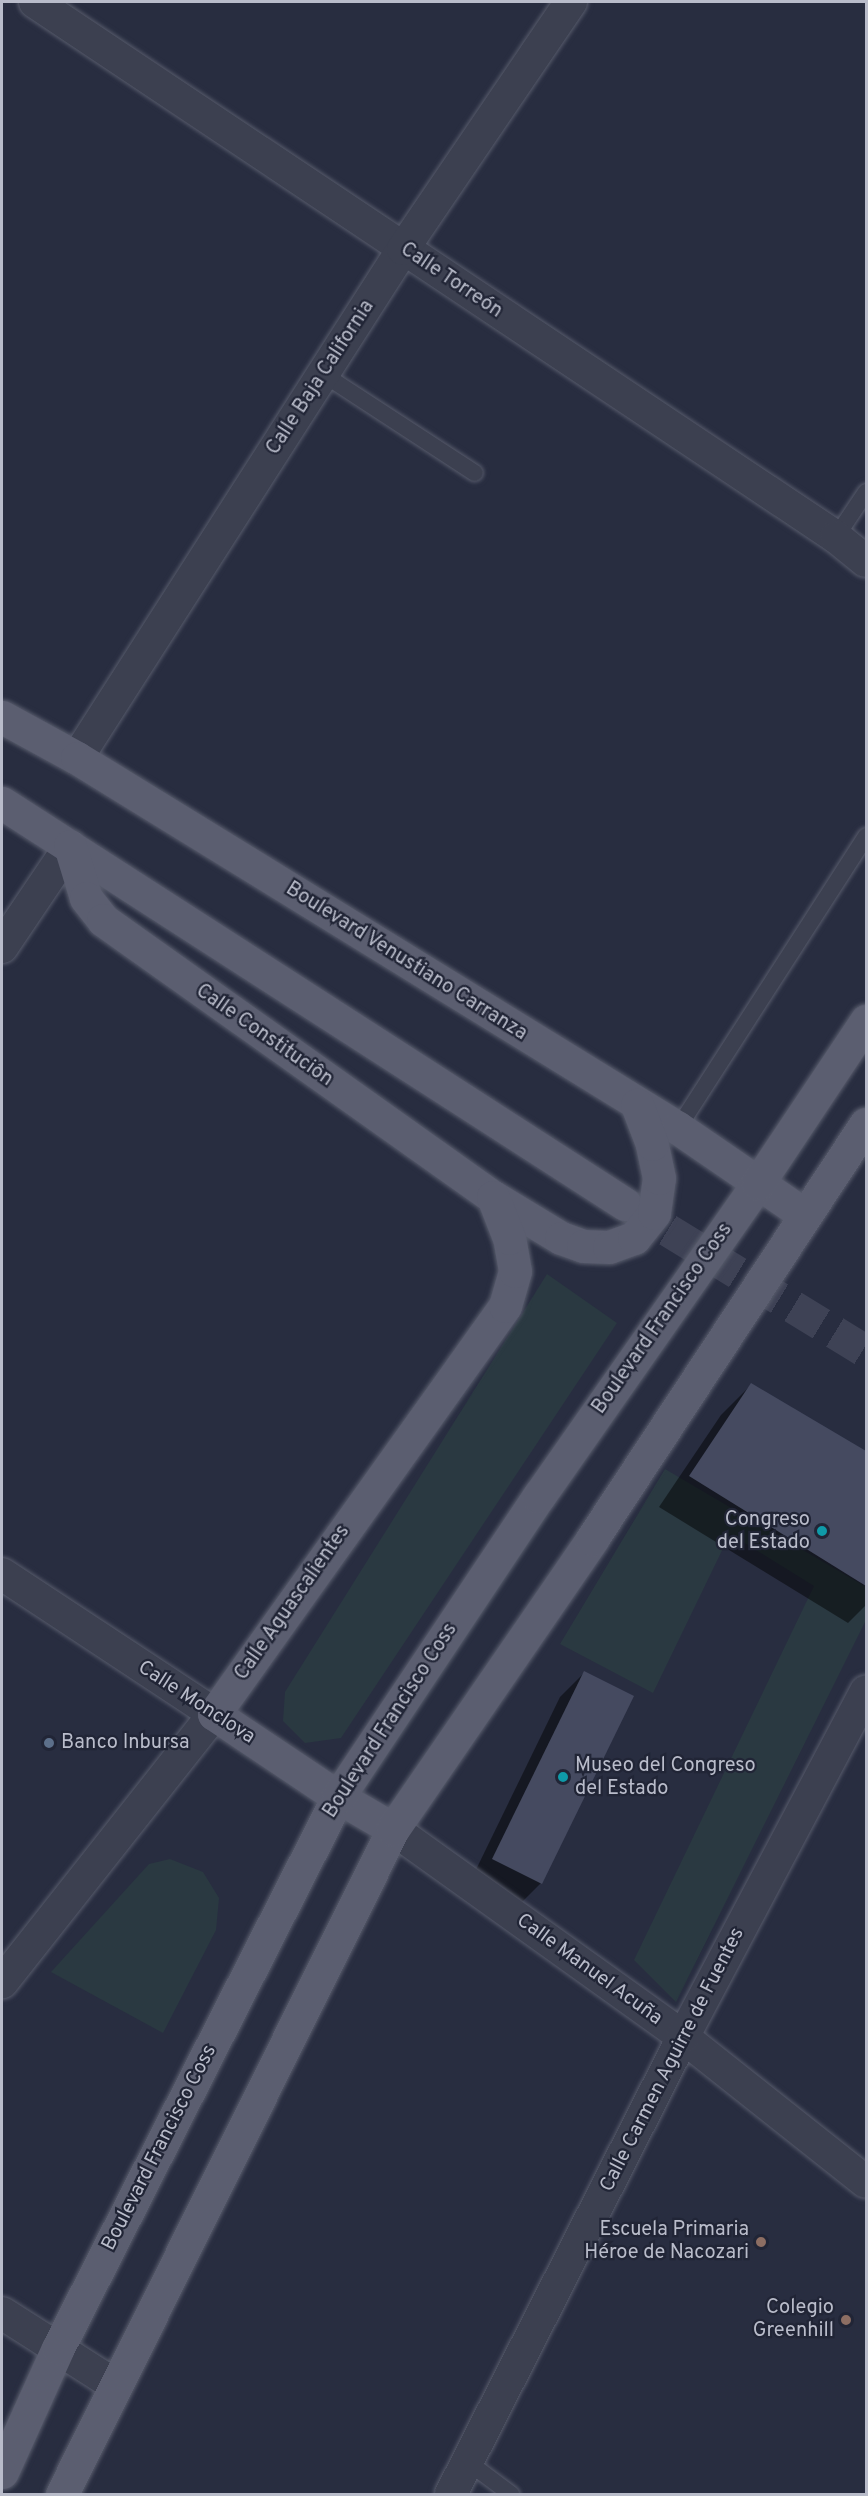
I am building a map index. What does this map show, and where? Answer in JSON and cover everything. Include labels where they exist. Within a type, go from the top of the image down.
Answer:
[{"type":"main road","name":"Boulevard Venustiano Carranza","points":[[2,717],[77,758],[637,1105],[678,1128],[805,1215]]},
{"type":"main road","points":[[2,802],[625,1203]]},
{"type":"main road","name":"Calle Constituciôn","points":[[70,846],[86,898],[103,920],[493,1197],[561,1238],[583,1246],[609,1247],[634,1238],[654,1213],[659,1178],[652,1144],[637,1105]]},
{"type":"main road","name":"Boulevard Francisco Coss","points":[[2,2472],[58,2348],[338,1797],[539,1496],[758,1183],[867,1021]]},
{"type":"main road","points":[[62,2494],[114,2385],[393,1829],[592,1539],[867,1124]]},
{"type":"main road","name":"Calle Aguascalientes","points":[[214,1714],[505,1306],[515,1271],[509,1239],[493,1197]]},
{"type":"main road","name":"Calle Monclova","points":[[214,1714],[338,1797],[393,1829]]},
{"type":"street","name":"Calle Torreón","points":[[35,2],[836,537],[867,561]]},
{"type":"street","name":"Calle Baja California","points":[[77,758],[403,249],[571,2]]},
{"type":"street","points":[[2,947],[70,846]]},
{"type":"street","name":"Calle Monclova","points":[[2,1574],[214,1714]]},
{"type":"street","name":"Calle Carmen Aguirre de Fuentes","points":[[451,2494],[683,2037],[867,1692]]},
{"type":"street","name":"Calle Aguascalientes","points":[[2,1982],[214,1714]]},
{"type":"street","name":"Calle Manuel Acuña","points":[[393,1829],[683,2037],[867,2182]]},
{"type":"street","points":[[2,2313],[114,2385]]},
{"type":"lane","points":[[323,374],[475,473]]},
{"type":"lane","points":[[836,537],[867,492]]},
{"type":"lane","points":[[678,1128],[867,836]]},
{"type":"lane","points":[[468,2462],[511,2494]]},
{"type":"shaded area","points":[[547,1274],[617,1323],[341,1738],[305,1743],[283,1721],[285,1692]]},
{"type":"shaded area","points":[[665,1469],[866,1587],[866,1620],[676,2002],[634,1960],[814,1586],[730,1534],[653,1693],[560,1644]]},
{"type":"shaded area","points":[[170,1859],[203,1872],[219,1898],[216,1930],[163,2033],[51,1972],[149,1864]]},
{"type":"building","name":"Congreso del Estado","points":[[751,1383],[866,1451],[866,1586],[689,1476]]},
{"type":"building","name":"Museo del Congreso del Estado","points":[[584,1671],[634,1696],[542,1884],[492,1859]]},
{"type":"tunnel","points":[[626,1204],[866,1351]]},
{"type":"place","name":"Congreso del Estado","points":[[822,1531]]},
{"type":"place","name":"Banco Inbursa","points":[[49,1743]]},
{"type":"place","name":"Museo del Congreso del Estado","points":[[563,1777]]},
{"type":"place","name":"Escuela Primaria Héroe de Nacozari","points":[[761,2242]]},
{"type":"place","name":"Colegio Greenhill","points":[[846,2320]]}]
